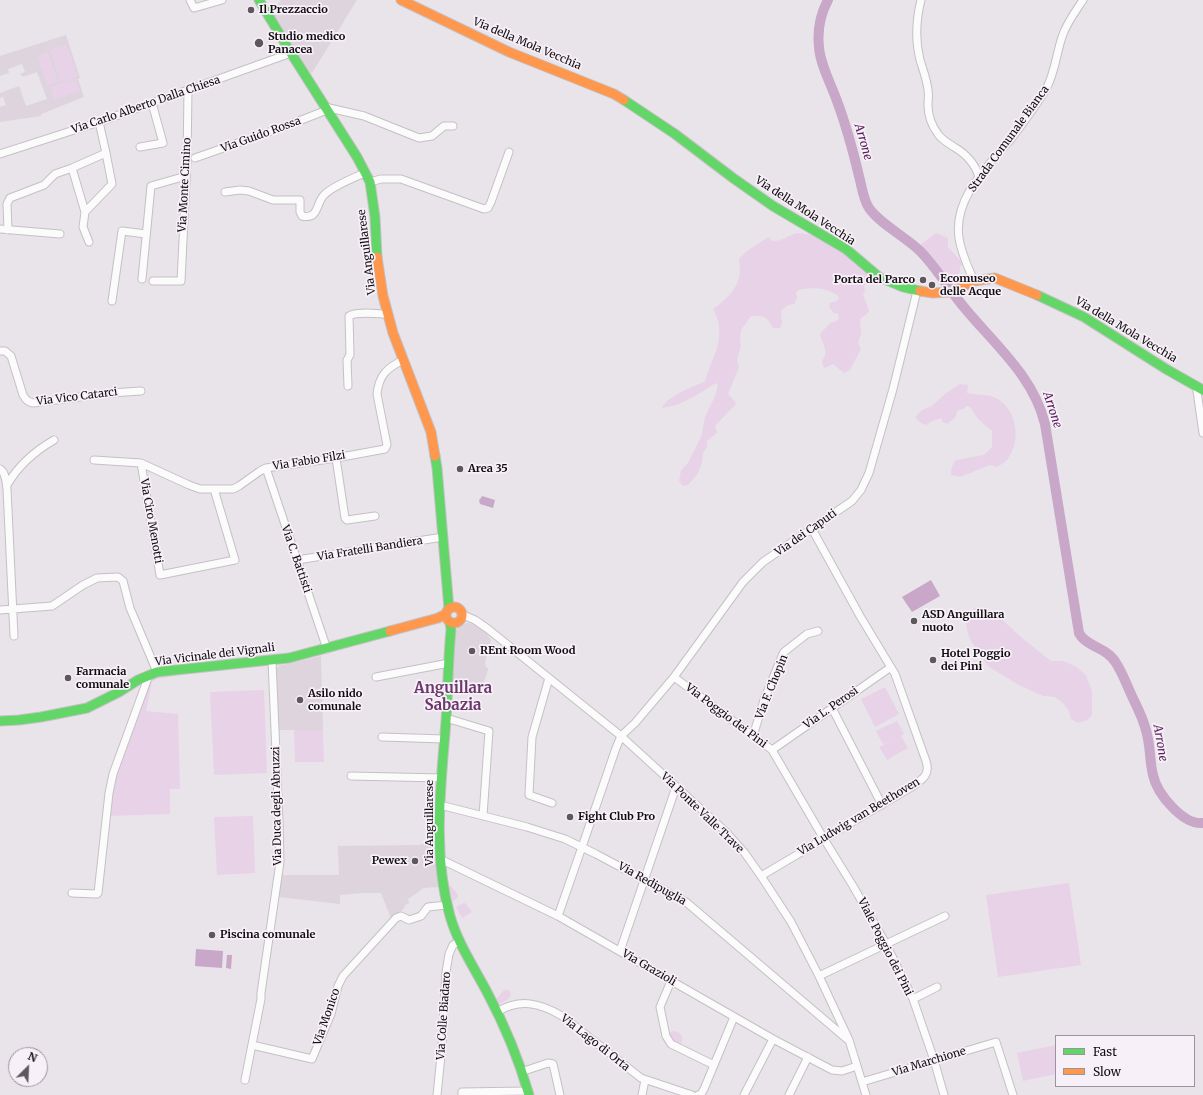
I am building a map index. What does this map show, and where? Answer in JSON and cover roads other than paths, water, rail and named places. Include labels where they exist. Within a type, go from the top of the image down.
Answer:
[{"type":"street","points":[[190,0],[194,8],[222,0]]},
{"type":"street","name":"Via Anguillarese","points":[[259,0],[370,182],[375,217],[378,267],[388,314],[393,333],[431,432],[437,468],[448,596],[455,618],[449,664],[440,805],[440,859],[447,905],[450,917],[460,941],[497,1012],[513,1047],[528,1093]]},
{"type":"street","name":"Via della Mola Vecchia","points":[[402,0],[503,49],[614,94],[675,134],[773,206],[846,249],[879,277],[917,291],[933,293],[951,292],[974,281],[986,278],[1004,280],[1084,317],[1166,369],[1200,388]]},
{"type":"street","points":[[921,0],[918,14],[917,33],[919,55],[928,88],[928,107],[932,124],[944,140],[958,149],[970,160],[975,166],[979,177]]},
{"type":"street","name":"Strada Comunale Bianca","points":[[974,281],[959,239],[960,218],[965,202],[979,177],[1019,128],[1047,88],[1054,71],[1064,32],[1083,0]]},
{"type":"street","name":"Via Carlo Alberto Dalla Chiesa","points":[[0,154],[99,122],[291,53]]},
{"type":"street","name":"Via Monte Cimino","points":[[153,281],[181,281],[188,90]]},
{"type":"street","points":[[140,148],[163,143],[152,103]]},
{"type":"street","points":[[326,108],[364,116],[419,138],[432,136],[444,126],[453,126]]},
{"type":"street","name":"Via Guido Rossa","points":[[195,158],[286,126],[326,108]]},
{"type":"street","points":[[85,212],[112,184],[99,122]]},
{"type":"street","points":[[60,234],[4,229],[7,204],[10,198],[44,185],[55,174],[72,168],[106,152]]},
{"type":"street","points":[[370,182],[380,179],[401,179],[484,209],[488,208],[491,202],[509,152]]},
{"type":"street","points":[[72,168],[85,212],[83,227],[89,242]]},
{"type":"street","points":[[225,192],[240,190],[249,191],[273,200],[300,200],[300,212],[302,216],[305,217],[311,216],[317,211],[320,201],[325,195],[344,182],[365,173]]},
{"type":"street","points":[[142,279],[151,186],[186,176]]},
{"type":"street","points":[[112,300],[122,231],[146,234]]},
{"type":"street","name":"Via dei Caputi","points":[[621,736],[635,723],[674,677],[743,582],[763,562],[852,501],[862,490],[869,473],[893,389],[917,291]]},
{"type":"street","points":[[348,386],[348,360],[350,355],[349,316],[351,314],[388,314]]},
{"type":"street","name":"Via Vico Catarci","points":[[0,351],[5,351],[11,356],[23,396],[28,402],[33,403],[111,393],[141,392]]},
{"type":"street","name":"Via Fabio Filzi","points":[[94,460],[141,463],[200,489],[233,489],[240,486],[266,468],[385,449],[387,445],[377,394],[378,386],[380,379],[386,372],[392,366],[403,360]]},
{"type":"street","points":[[1200,388],[1197,391],[1203,433]]},
{"type":"street","points":[[6,485],[14,473],[34,454],[54,440]]},
{"type":"street","points":[[336,458],[345,518],[347,520],[375,516]]},
{"type":"street","name":"Via Ciro Menotti","points":[[141,463],[160,575],[235,561],[236,559],[214,489]]},
{"type":"street","name":"Via C. Battisti","points":[[266,468],[327,649]]},
{"type":"street","points":[[0,469],[3,471],[6,485],[14,636]]},
{"type":"street","name":"Via Ludwig van Beethoven","points":[[761,876],[920,781],[926,775],[928,770],[924,754],[894,674],[812,529]]},
{"type":"street","name":"Via Fratelli Bandiera","points":[[297,560],[443,537]]},
{"type":"street","points":[[0,610],[52,606],[83,585],[97,578],[118,577],[123,581],[130,608],[153,674],[113,774],[108,801],[98,893],[72,893]]},
{"type":"street","name":"Via Vicinale dei Vignali","points":[[0,721],[34,718],[87,708],[119,692],[138,680],[153,674],[289,658],[438,618],[455,618]]},
{"type":"street","name":"Via Ponte Valle Trave","points":[[455,618],[476,620],[621,736],[725,831],[744,852],[791,922],[819,976],[849,1040],[866,1095]]},
{"type":"street","name":"Via F. Chopin","points":[[754,736],[764,700],[784,652],[808,634],[818,631]]},
{"type":"street","name":"Via Duca degli Abruzzi","points":[[245,1080],[261,999],[280,862],[272,660]]},
{"type":"street","points":[[376,677],[449,664]]},
{"type":"street","name":"Via L. Perosi","points":[[772,750],[890,667]]},
{"type":"street","name":"Via Poggio dei Pini","points":[[674,677],[772,750],[824,839]]},
{"type":"street","points":[[549,678],[532,737],[530,795],[552,803]]},
{"type":"street","points":[[832,708],[882,805]]},
{"type":"street","points":[[446,718],[489,731],[483,816]]},
{"type":"street","points":[[558,916],[621,736]]},
{"type":"street","points":[[382,737],[444,739]]},
{"type":"street","points":[[351,776],[442,778]]},
{"type":"street","points":[[620,951],[676,787]]},
{"type":"street","name":"Via Redipuglia","points":[[440,805],[527,827],[565,839],[645,879],[686,902],[849,1040]]},
{"type":"street","name":"Viale Poggio dei Pini","points":[[824,839],[886,944],[913,999],[934,1060],[944,1095]]},
{"type":"street","name":"Via Grazioli","points":[[440,859],[558,916],[773,1039],[832,1070],[842,1072]]},
{"type":"street","name":"Via Monico","points":[[252,1045],[312,1059],[331,1014],[338,986],[343,976],[396,918],[401,916],[409,920],[421,916],[428,907],[447,905]]},
{"type":"street","points":[[819,976],[945,916]]},
{"type":"street","name":"Via Colle Biadaro","points":[[437,1095],[442,1046],[446,972],[449,954],[453,945],[460,941]]},
{"type":"street","points":[[671,981],[660,1007],[666,1036],[671,1044],[714,1065]]},
{"type":"street","points":[[913,999],[937,987]]},
{"type":"street","name":"Via Lago di Orta","points":[[497,1012],[507,1006],[521,1004],[535,1004],[550,1008],[645,1080],[692,1095]]},
{"type":"street","points":[[698,1095],[702,1092],[734,1017]]},
{"type":"street","points":[[744,1095],[773,1039]]},
{"type":"street","name":"Via Marchione","points":[[862,1082],[996,1042],[1013,1095]]},
{"type":"street","points":[[788,1095],[808,1057]]},
{"type":"street","points":[[842,1072],[851,1063],[854,1057]]},
{"type":"street","points":[[521,1072],[548,1063],[553,1064],[560,1095]]},
{"type":"street","points":[[842,1072],[857,1066]]},
{"type":"street","points":[[642,1095],[645,1080]]},
{"type":"street","points":[[462,1095],[462,1092],[528,1093]]},
{"type":"waterway","name":"Arrone","points":[[828,0],[821,17],[819,28],[818,40],[820,54],[846,129],[865,201],[880,220],[926,257],[963,306],[1011,360],[1031,390],[1039,406],[1045,424],[1079,633],[1082,638],[1112,658],[1120,670],[1144,723],[1155,783],[1165,799],[1179,814],[1187,819],[1203,823]]},
{"type":"place","name":"Il Prezzaccio","points":[[251,10]]},
{"type":"place","name":"Studio medico Panacea","points":[[259,43]]},
{"type":"place","name":"Porta del Parco","points":[[923,280]]},
{"type":"place","name":"Ecomuseo delle Acque","points":[[932,285]]},
{"type":"place","name":"Area 35","points":[[460,469]]},
{"type":"place","name":"ASD Anguillara nuoto","points":[[914,621]]},
{"type":"place","name":"REnt Room Wood","points":[[472,651]]},
{"type":"place","name":"Hotel Poggio dei Pini","points":[[933,660]]},
{"type":"place","name":"Farmacia comunale","points":[[68,678]]},
{"type":"place","name":"Asilo nido comunale","points":[[300,700]]},
{"type":"place","name":"Fight Club Pro","points":[[570,817]]},
{"type":"place","name":"Pewex","points":[[415,861]]},
{"type":"place","name":"Piscina comunale","points":[[212,935]]},
{"type":"district","name":"Anguillara Sabazia","points":[[453,698]]}]
